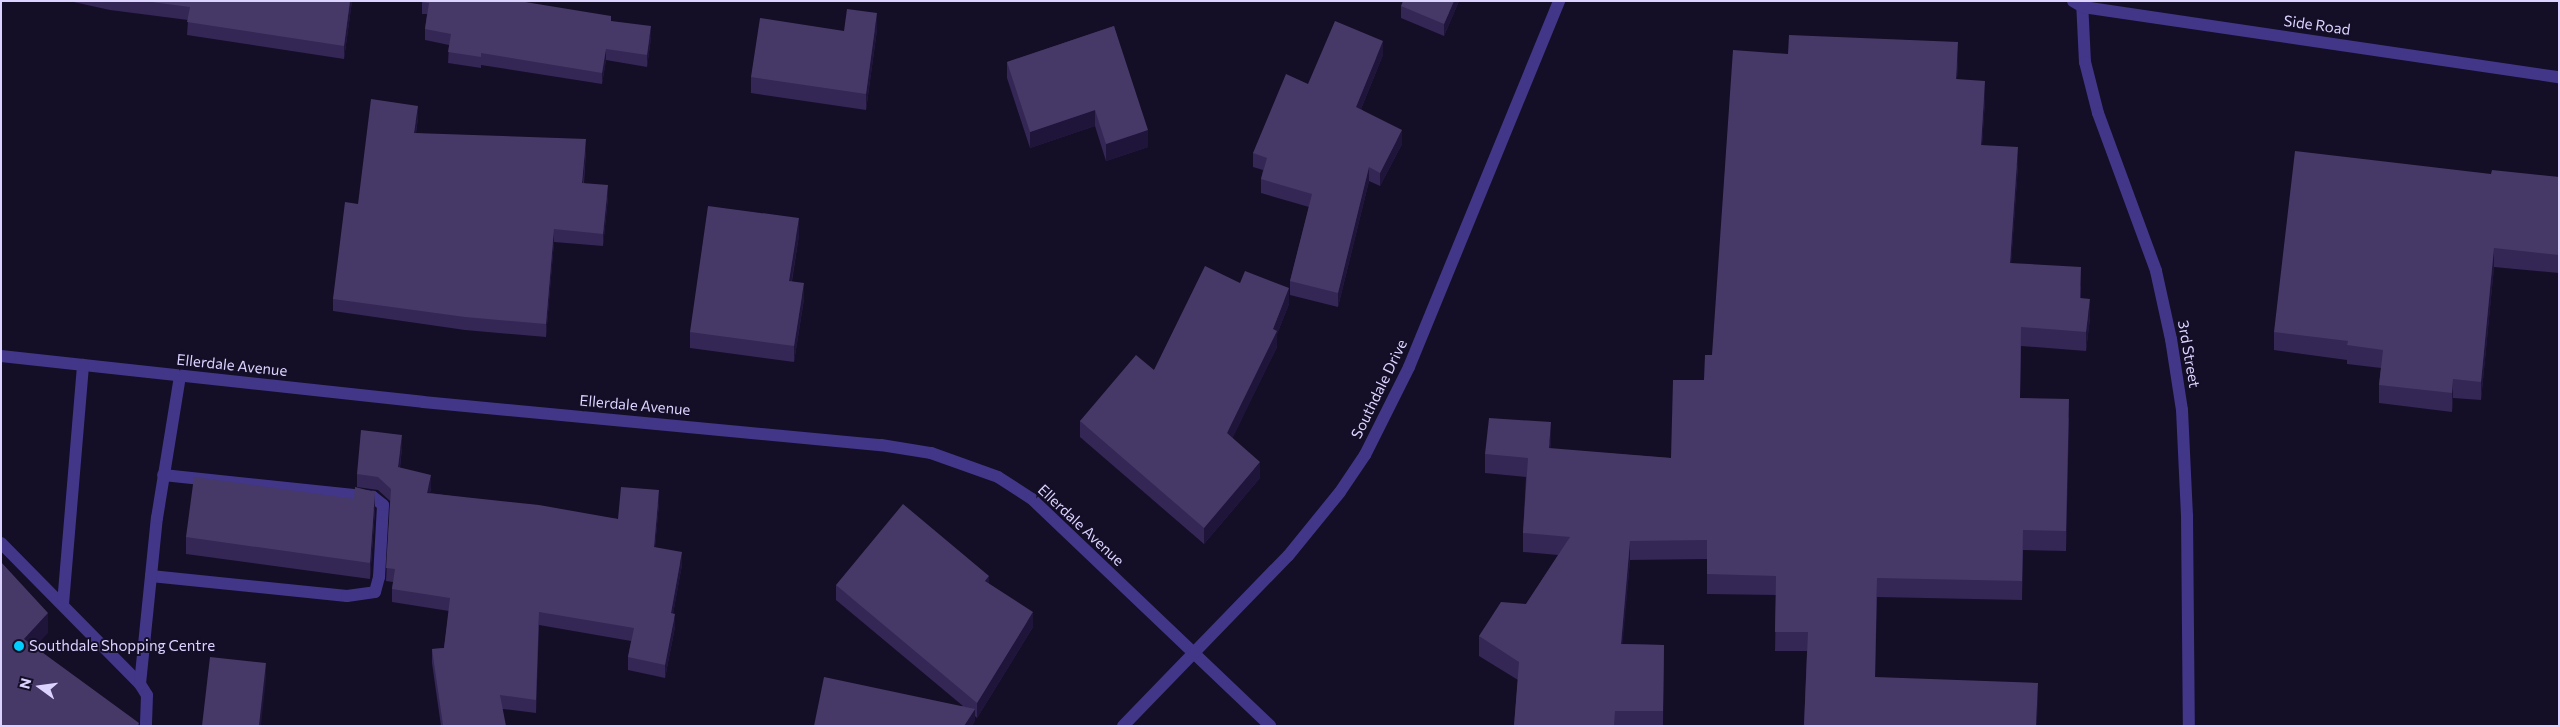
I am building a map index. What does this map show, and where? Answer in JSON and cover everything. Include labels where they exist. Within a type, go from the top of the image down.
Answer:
[{"type":"street","name":"Southdale Drive","points":[[1123,726],[1288,556],[1340,492],[1365,455],[1409,367],[1559,1]]},
{"type":"street","name":"Side Road","points":[[2079,3],[2559,77]]},
{"type":"street","name":"3rd Street","points":[[2079,3],[2085,62],[2098,113],[2156,271],[2173,348],[2182,410],[2186,507],[2189,726]]},
{"type":"street","name":"Ellerdale Avenue","points":[[1,356],[180,376],[881,444],[931,454],[998,477],[1032,499],[1193,655],[1270,726]]},
{"type":"street","points":[[63,604],[83,365]]},
{"type":"street","points":[[140,684],[164,475],[180,376]]},
{"type":"street","points":[[151,576],[347,596],[374,592],[379,577],[383,504],[373,497],[164,475]]},
{"type":"street","points":[[1,543],[140,684],[146,695],[146,726]]},
{"type":"building","points":[[144,1],[350,1],[344,46],[187,22],[190,7]]},
{"type":"building","points":[[422,1],[519,1],[611,16],[611,21],[651,26],[647,55],[606,49],[602,73],[481,53],[481,57],[448,52],[451,34],[425,29],[429,3]]},
{"type":"building","points":[[1403,1],[1454,1],[1444,24],[1401,6]]},
{"type":"building","points":[[847,9],[877,13],[866,94],[751,77],[760,18],[844,31]]},
{"type":"building","points":[[1335,21],[1383,41],[1356,107],[1402,130],[1380,173],[1369,167],[1338,293],[1290,281],[1312,194],[1261,179],[1267,158],[1253,153],[1286,74],[1308,84]]},
{"type":"building","points":[[1114,26],[1148,130],[1106,144],[1095,110],[1030,132],[1007,62]]},
{"type":"building","points":[[1789,35],[1958,42],[1956,79],[1985,81],[1981,145],[2018,147],[2010,263],[2081,267],[2080,298],[2090,299],[2086,332],[2021,327],[2020,398],[2069,399],[2066,531],[2023,530],[2022,581],[1877,578],[1875,677],[2038,683],[2036,726],[1804,726],[1808,632],[1775,632],[1776,576],[1707,574],[1707,540],[1630,541],[1621,644],[1664,645],[1663,711],[1615,711],[1614,726],[1514,726],[1519,662],[1479,636],[1501,602],[1526,604],[1570,537],[1523,533],[1528,458],[1485,454],[1489,418],[1551,422],[1549,448],[1671,458],[1673,380],[1704,380],[1705,355],[1712,355],[1733,50],[1788,54]]},
{"type":"building","points":[[371,99],[418,106],[414,133],[586,139],[582,183],[608,185],[603,234],[554,229],[546,324],[465,317],[333,299],[345,202],[358,204]]},
{"type":"building","points":[[2295,151],[2491,174],[2492,170],[2559,177],[2559,255],[2494,248],[2481,382],[2453,379],[2452,393],[2379,385],[2383,350],[2347,345],[2348,341],[2274,332]]},
{"type":"building","points":[[708,206],[799,218],[789,281],[804,283],[794,346],[690,332]]},
{"type":"building","points":[[1205,266],[1240,283],[1245,271],[1289,288],[1273,329],[1277,331],[1227,433],[1260,462],[1204,528],[1080,421],[1136,355],[1154,370]]},
{"type":"building","points":[[361,430],[402,435],[398,467],[431,475],[427,493],[539,505],[618,519],[621,487],[659,490],[654,547],[682,552],[671,613],[675,614],[665,665],[628,657],[634,628],[539,612],[536,700],[500,695],[506,726],[441,726],[443,725],[432,649],[444,648],[450,598],[392,589],[395,569],[386,568],[391,489],[378,477],[357,474]]},
{"type":"building","points":[[194,477],[354,499],[355,487],[375,492],[370,563],[186,537]]},
{"type":"building","points":[[903,504],[989,576],[985,581],[1033,612],[977,703],[836,585]]},
{"type":"building","name":"Southdale Shopping Centre","points":[[1,562],[48,613],[24,639],[139,723],[138,726],[1,726]]},
{"type":"building","points":[[210,657],[266,663],[259,726],[202,726]]},
{"type":"building","points":[[824,677],[975,709],[964,726],[814,726]]},
{"type":"place","name":"Southdale Shopping Centre","points":[[19,646]]}]
